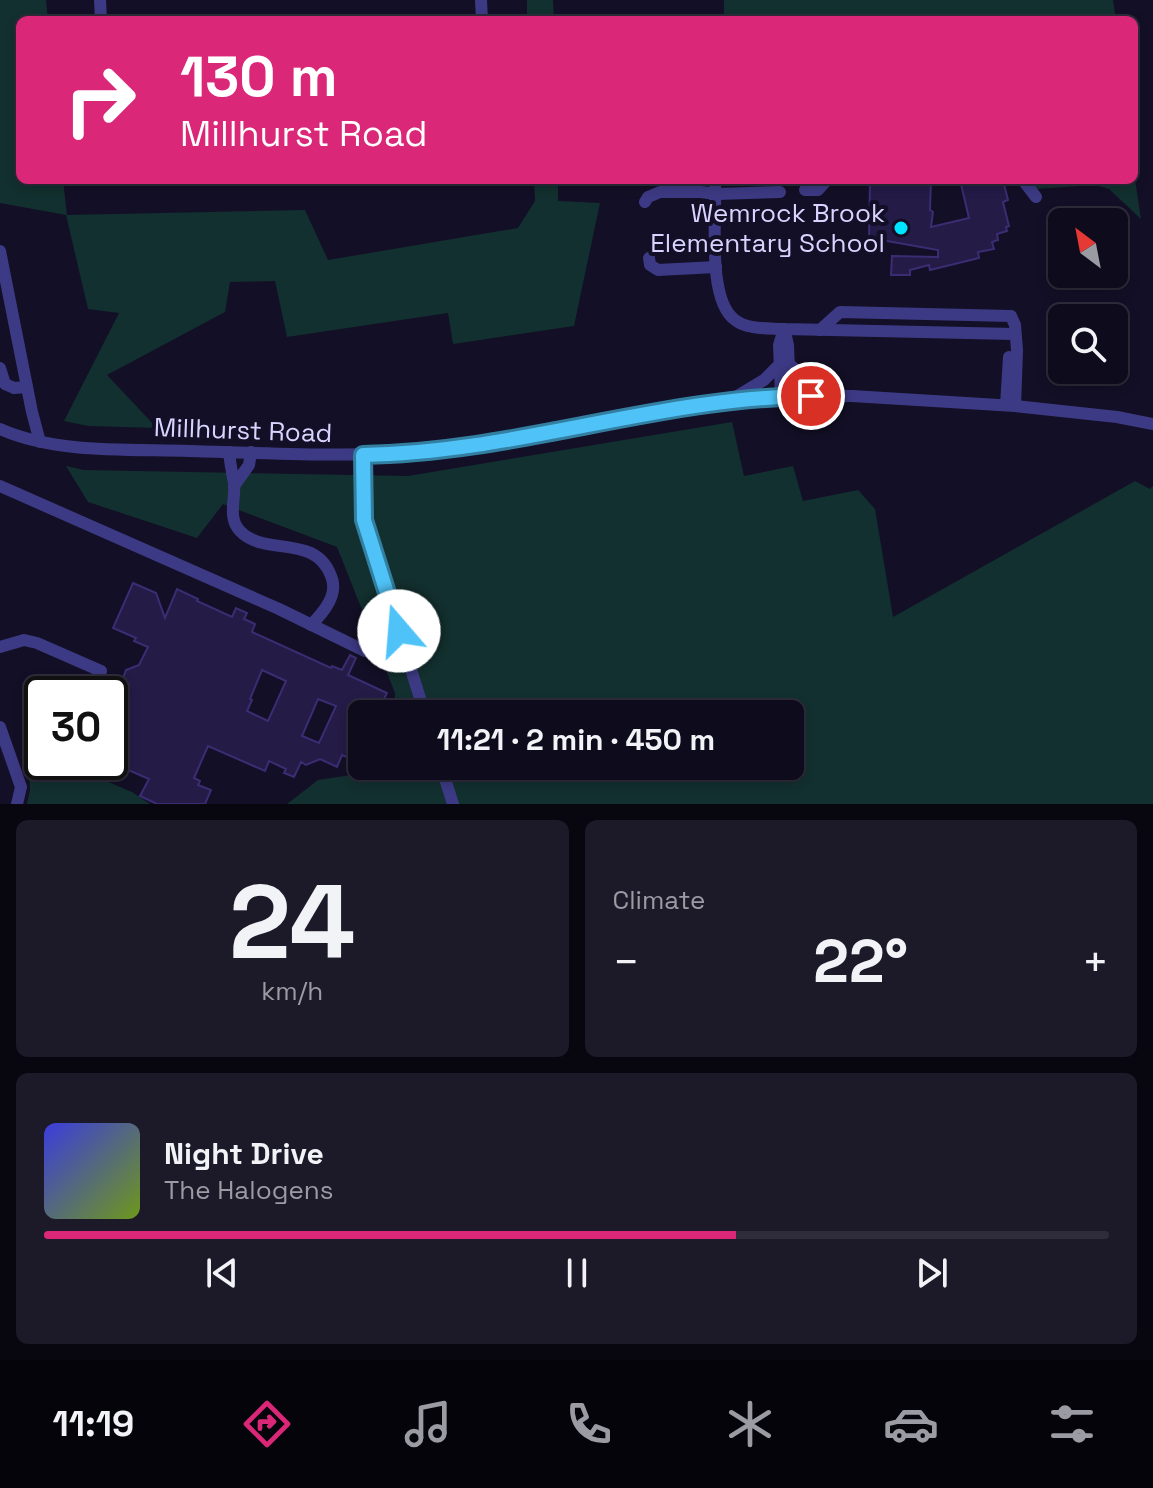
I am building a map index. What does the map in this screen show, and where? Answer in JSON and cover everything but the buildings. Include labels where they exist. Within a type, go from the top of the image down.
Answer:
[{"type":"street","points":[[805,190],[818,190],[823,184]]},
{"type":"street","points":[[1026,184],[1036,197]]},
{"type":"street","points":[[716,187],[716,278],[719,297],[726,312],[737,322],[753,327],[784,329],[1014,334]]},
{"type":"street","points":[[645,202],[648,197],[660,192],[701,192],[716,187],[780,192]]},
{"type":"street","points":[[0,251],[40,442]]},
{"type":"street","points":[[649,258],[650,265],[658,270],[716,267]]},
{"type":"street","points":[[820,330],[840,312],[1011,316],[1017,350],[1011,406]]},
{"type":"street","points":[[784,329],[779,345],[784,364],[785,396]]},
{"type":"street","points":[[784,364],[830,396]]},
{"type":"street","points":[[730,400],[784,364]]},
{"type":"street","points":[[0,368],[5,384],[14,388],[27,387]]},
{"type":"street","name":"Millhurst Road","points":[[0,429],[40,442],[75,446],[363,455],[435,451],[674,408],[785,396],[1011,406],[1117,417],[1153,424]]},
{"type":"street","points":[[229,452],[234,486],[232,512],[240,531],[251,539],[316,555],[328,567],[334,584],[330,600],[311,625]]},
{"type":"street","points":[[234,486],[249,465],[251,452]]},
{"type":"street","points":[[363,455],[364,520],[421,700]]},
{"type":"street","points":[[0,486],[365,651]]},
{"type":"street","points":[[0,647],[24,640],[101,671],[99,676]]},
{"type":"street","points":[[0,727],[21,787],[17,804]]},
{"type":"street","points":[[445,780],[453,804]]},
{"type":"green space","points":[[0,0],[46,0],[48,16],[16,16],[16,184],[63,184],[67,215],[305,210],[328,260],[518,228],[535,201],[534,184],[558,184],[558,201],[600,203],[574,326],[453,344],[448,313],[287,337],[275,281],[230,282],[225,312],[107,375],[157,428],[88,426],[64,421],[119,313],[88,309],[66,215],[0,203]]},
{"type":"green space","points":[[527,0],[553,0],[554,16],[527,16]]},
{"type":"green space","points":[[724,0],[1113,0],[1115,16],[724,16]]},
{"type":"green space","points":[[1033,184],[1136,184],[1141,219],[1109,189],[1095,185],[1037,189]]},
{"type":"green space","points":[[732,422],[744,476],[793,466],[803,501],[858,490],[875,509],[893,617],[1135,481],[1150,489],[1153,486],[1153,804],[287,804],[318,780],[348,776],[348,780],[804,780],[804,700],[395,700],[395,693],[337,547],[223,504],[197,538],[88,502],[66,466],[84,470],[408,476]]},
{"type":"green space","points":[[30,780],[104,780],[150,804],[27,804]]},
{"type":"place","name":"Wemrock Brook Elementary School","points":[[901,228]]},
{"type":"route","points":[[399,631],[364,520],[363,455],[435,451],[730,400],[811,396]]}]
